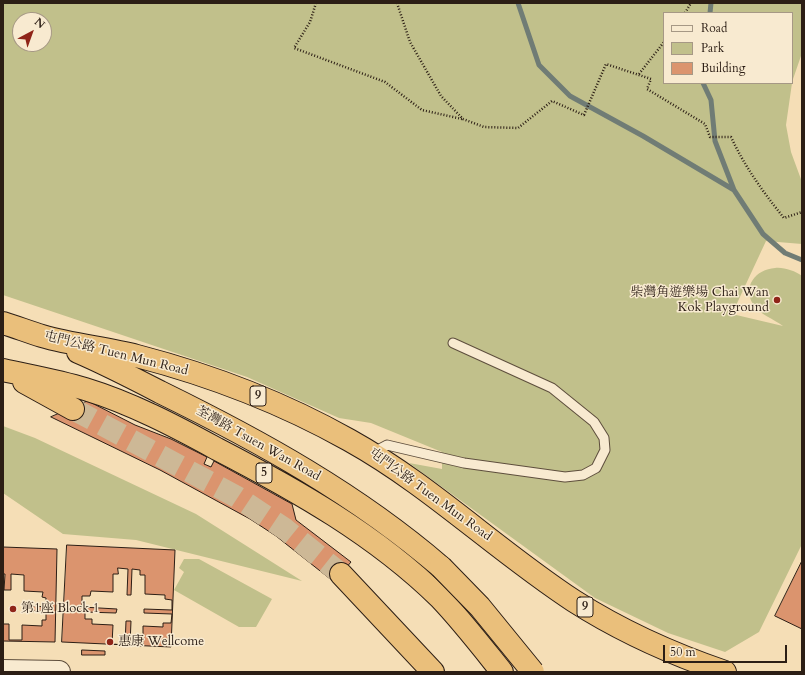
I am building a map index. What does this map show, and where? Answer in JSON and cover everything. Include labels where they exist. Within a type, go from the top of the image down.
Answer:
[{"type":"highway","name":"屯門公路 Tuen Mun Road","points":[[3,323],[42,336],[137,356],[208,378],[279,405],[315,421],[372,453],[433,495],[573,600],[615,626],[664,649],[725,672]]},
{"type":"highway","name":"荃灣路 Tsuen Wan Road","points":[[42,336],[89,356],[196,409],[316,475],[378,516],[441,567],[485,612],[533,672]]},
{"type":"highway","name":"荃灣路 Tsuen Wan Road","points":[[3,370],[87,390],[144,412],[249,465],[317,504],[381,548],[426,585],[457,617],[502,672]]},
{"type":"highway","points":[[3,370],[73,409]]},
{"type":"highway","points":[[341,574],[433,672]]},
{"type":"street","points":[[3,671],[59,672]]},
{"type":"lane","points":[[372,453],[387,446],[464,463],[565,477],[583,475],[596,468],[605,450],[604,438],[594,422],[552,388],[453,343]]},
{"type":"path","points":[[316,3],[310,22],[294,48],[384,82],[422,110],[462,119],[484,127],[518,128],[552,101],[584,115],[606,64],[651,79],[647,89],[705,124],[710,137],[731,137],[742,161],[756,183],[784,218],[802,212]]},
{"type":"path","points":[[397,3],[410,42],[441,96],[462,119]]},
{"type":"path","points":[[686,12],[691,3]]},
{"type":"path","points":[[639,74],[663,43]]},
{"type":"green space","points":[[3,3],[802,3],[802,53],[793,79],[793,12],[663,12],[663,84],[792,84],[786,125],[791,152],[802,182],[802,244],[766,241],[732,314],[783,326],[756,308],[750,298],[750,285],[757,275],[768,269],[786,269],[802,276],[802,544],[759,632],[725,652],[668,633],[595,598],[409,463],[442,469],[442,452],[371,423],[339,418],[247,377],[3,295]]},
{"type":"green space","points":[[3,426],[35,438],[196,514],[302,581],[136,540],[63,534],[3,493]]},
{"type":"green space","points":[[184,559],[199,559],[272,599],[256,627],[239,627],[174,590],[184,572],[179,568]]},
{"type":"building","points":[[88,401],[135,425],[171,439],[207,457],[204,464],[211,467],[214,461],[292,504],[296,520],[351,562],[334,582],[276,536],[250,519],[160,470],[51,417]]},
{"type":"building","points":[[67,545],[175,550],[171,647],[62,642]]},
{"type":"building","points":[[3,547],[57,549],[55,642],[3,641]]},
{"type":"building","points":[[802,561],[802,629],[775,616]]},
{"type":"building","points":[[118,568],[128,569],[127,595],[131,595],[132,569],[140,570],[140,575],[145,575],[145,594],[165,595],[165,599],[172,600],[172,610],[144,609],[144,613],[172,614],[171,623],[163,623],[163,627],[143,626],[143,646],[130,645],[131,621],[126,621],[125,645],[112,644],[113,625],[92,624],[92,619],[85,619],[85,612],[116,613],[117,609],[82,607],[82,596],[90,596],[91,591],[113,592],[113,574],[118,574]]},
{"type":"building","name":"第1座 Block 1","points":[[3,574],[5,574],[4,590],[11,590],[11,574],[24,575],[24,591],[43,592],[42,597],[46,598],[46,607],[23,605],[23,611],[46,611],[46,620],[42,620],[42,626],[22,625],[22,640],[9,640],[9,624],[3,624]]},
{"type":"building","points":[[82,650],[105,651],[105,655],[82,655]]},
{"type":"waterway","points":[[518,3],[539,65],[570,96],[643,136],[734,190]]},
{"type":"waterway","points":[[710,12],[711,3]]},
{"type":"waterway","points":[[703,84],[711,100],[715,141],[734,190],[763,234],[785,253],[802,260]]},
{"type":"tunnel","points":[[73,409],[237,497],[285,529],[341,574]]},
{"type":"place","name":"柴灣角遊樂場 Chai Wan Kok Playground","points":[[777,300]]},
{"type":"place","name":"第1座 Block 1","points":[[13,609]]},
{"type":"place","name":"惠康 Wellcome","points":[[110,642]]}]
